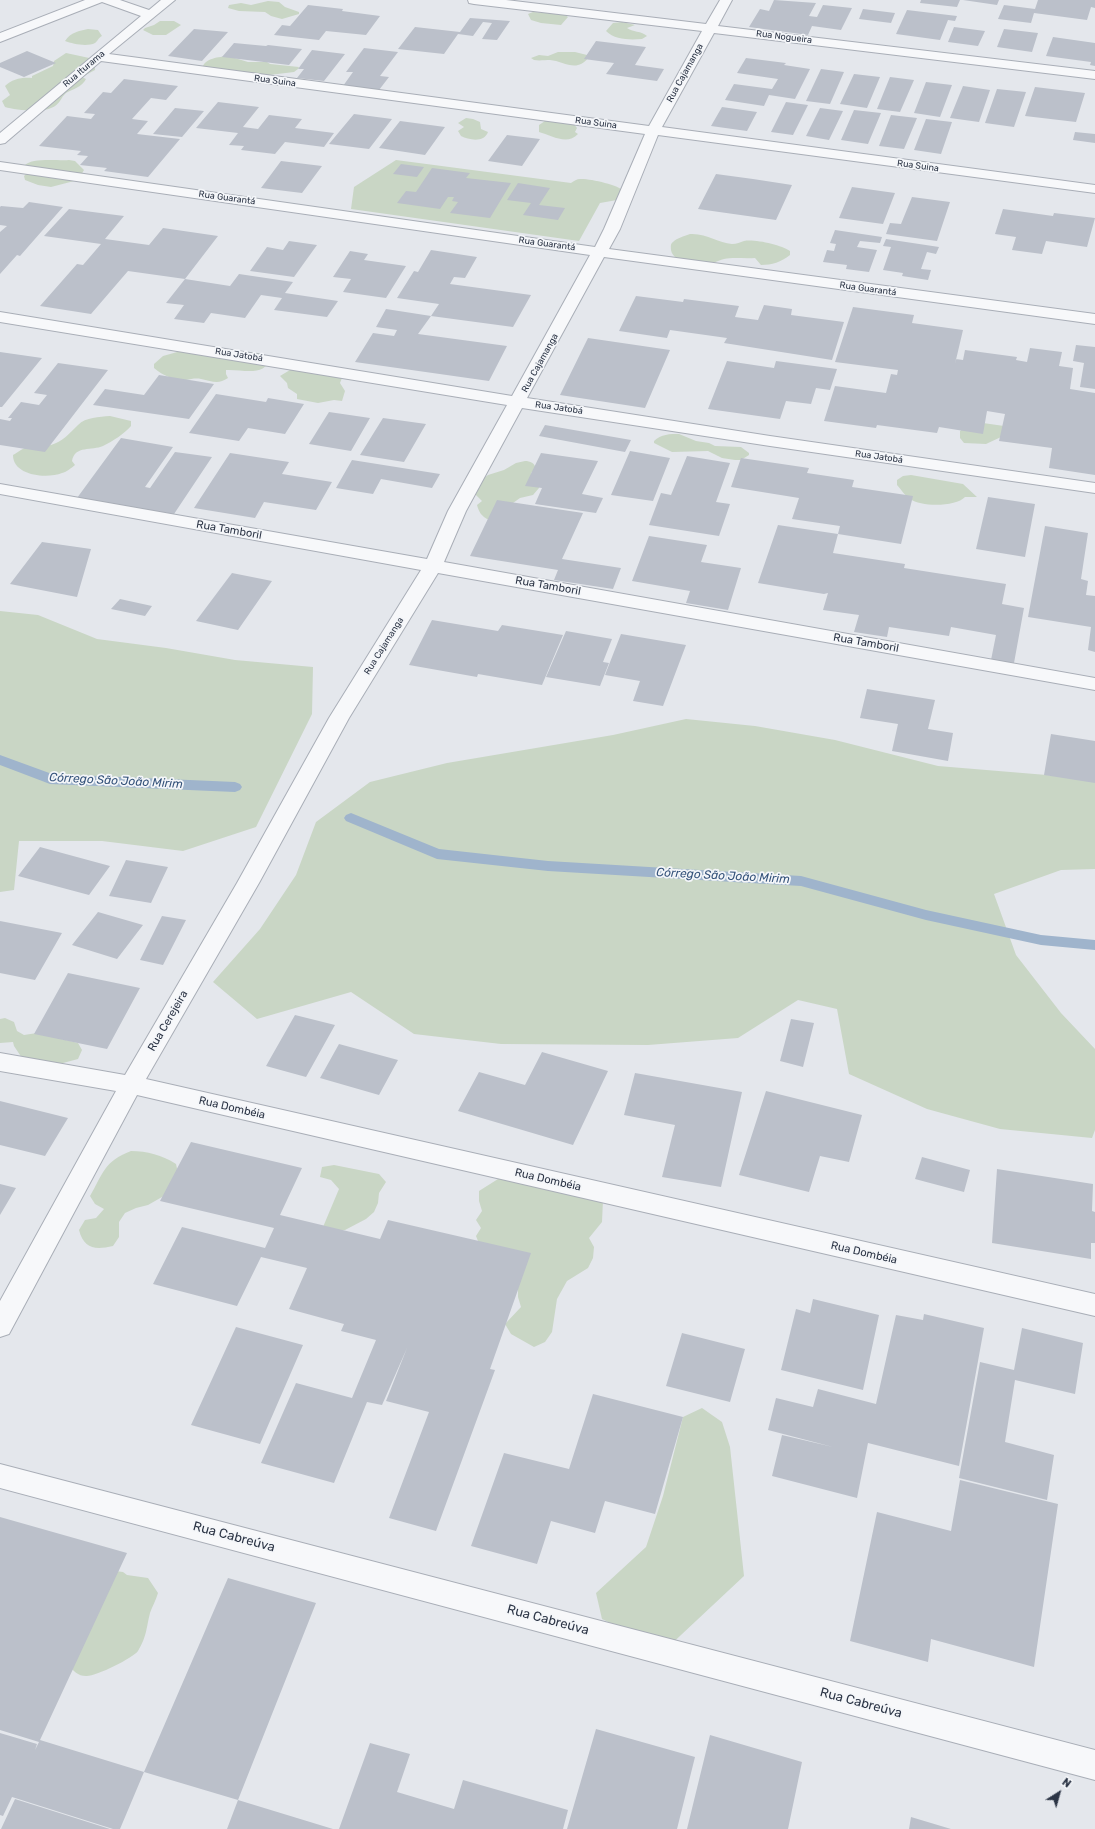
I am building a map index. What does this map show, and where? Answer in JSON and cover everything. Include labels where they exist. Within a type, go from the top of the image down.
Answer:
[{"type":"street","points":[[0,38],[97,0]]},
{"type":"street","points":[[107,0],[151,15]]},
{"type":"street","name":"Rua Iturama","points":[[0,140],[98,57],[169,0]]},
{"type":"street","name":"Rua Nogueira","points":[[474,0],[1095,75]]},
{"type":"street","name":"Rua Cajamanga","points":[[340,718],[433,566],[457,511],[612,229],[653,131],[726,0]]},
{"type":"street","name":"Rua Suina","points":[[98,57],[1095,189]]},
{"type":"street","name":"Rua Guarantá","points":[[0,166],[599,252],[1095,319]]},
{"type":"street","name":"Rua Jatobá","points":[[0,317],[221,352],[518,402],[770,441],[1095,488]]},
{"type":"street","name":"Rua Tamboril","points":[[0,489],[1095,684]]},
{"type":"street","name":"Rua Cerejeira","points":[[0,1326],[131,1085],[248,883],[340,718]]},
{"type":"street","name":"Rua Dombéia","points":[[0,1062],[131,1085],[1095,1305]]},
{"type":"street","name":"Rua Cabreúva","points":[[0,1476],[1095,1765]]},
{"type":"green space","points":[[268,1],[279,2],[285,7],[299,12],[299,14],[282,19],[271,16],[265,12],[239,11],[228,8],[229,5],[241,3],[251,5]]},
{"type":"green space","points":[[533,12],[564,14],[568,17],[561,25],[541,23],[531,20],[528,14]]},
{"type":"green space","points":[[160,21],[174,21],[181,25],[166,35],[153,35],[143,30]]},
{"type":"green space","points":[[622,22],[635,25],[627,28],[647,36],[642,39],[623,39],[618,38],[606,31],[613,23]]},
{"type":"green space","points":[[88,29],[98,30],[102,36],[95,43],[88,45],[65,41],[78,31]]},
{"type":"green space","points":[[558,52],[575,52],[587,55],[588,58],[579,65],[570,65],[550,60],[534,60],[531,58],[539,55],[548,56]]},
{"type":"green space","points":[[66,53],[94,59],[97,64],[95,70],[82,77],[86,79],[82,84],[66,93],[54,107],[47,110],[28,110],[5,107],[2,101],[10,95],[5,86],[17,79],[32,78],[32,76],[53,66],[54,61]]},
{"type":"green space","points":[[228,56],[248,62],[267,62],[270,64],[299,67],[294,72],[261,76],[202,68],[209,60]]},
{"type":"green space","points":[[466,118],[480,122],[481,129],[488,132],[483,138],[476,140],[461,136],[458,131],[464,127],[458,123]]},
{"type":"green space","points":[[545,121],[573,123],[577,128],[575,132],[578,134],[569,139],[559,139],[539,132],[539,125]]},
{"type":"green space","points":[[38,160],[75,161],[84,170],[78,180],[51,187],[38,185],[25,180],[24,176],[27,173],[24,166],[27,163]]},
{"type":"green space","points":[[396,160],[571,183],[579,179],[584,179],[610,184],[624,191],[617,200],[600,203],[579,241],[351,209],[354,187]]},
{"type":"green space","points":[[690,234],[707,236],[732,244],[744,241],[768,243],[790,251],[790,255],[773,264],[765,265],[761,265],[755,258],[728,258],[706,265],[684,262],[675,257],[671,250],[671,246],[677,239]]},
{"type":"green space","points":[[195,347],[217,351],[252,352],[271,357],[268,364],[259,370],[226,370],[228,378],[218,382],[199,379],[177,379],[169,377],[154,368],[154,364],[163,356]]},
{"type":"green space","points":[[299,368],[338,374],[342,378],[340,383],[345,391],[342,401],[334,400],[318,403],[297,399],[297,394],[288,388],[287,383],[280,376],[290,370]]},
{"type":"green space","points":[[110,416],[131,421],[131,426],[111,442],[103,446],[84,449],[77,453],[72,461],[75,465],[66,472],[48,476],[32,474],[19,468],[14,462],[13,455],[26,447],[32,445],[55,444],[66,437],[81,422],[93,418]]},
{"type":"green space","points":[[983,423],[1004,426],[1001,437],[986,444],[964,443],[960,438],[960,431],[965,427]]},
{"type":"green space","points":[[669,434],[679,434],[696,441],[709,443],[715,446],[741,447],[749,453],[749,455],[741,460],[735,460],[722,458],[708,451],[672,452],[654,443],[654,441],[663,436]]},
{"type":"green space","points":[[525,461],[535,465],[536,469],[531,473],[531,478],[539,485],[539,488],[533,495],[520,498],[489,520],[484,517],[477,505],[482,501],[473,492],[480,481],[488,475],[504,470],[516,463]]},
{"type":"green space","points":[[911,475],[963,484],[977,497],[965,497],[954,503],[938,505],[915,502],[906,496],[897,485],[897,480],[903,476]]},
{"type":"green space","points":[[0,611],[38,615],[97,639],[166,648],[235,660],[313,667],[312,714],[256,827],[183,851],[102,841],[19,841],[14,890],[0,892]]},
{"type":"green space","points":[[686,719],[755,726],[835,740],[938,766],[1095,779],[1095,869],[1061,870],[994,894],[1016,955],[1061,1013],[1095,1049],[1095,1130],[1092,1138],[1000,1129],[927,1109],[849,1074],[837,1009],[798,1000],[738,1038],[648,1045],[501,1044],[414,1034],[351,992],[257,1019],[213,982],[260,929],[296,875],[316,822],[370,782],[447,763],[613,735]]},
{"type":"green space","points":[[5,1018],[14,1022],[17,1031],[24,1035],[37,1033],[78,1043],[82,1050],[78,1059],[48,1067],[22,1058],[13,1042],[0,1043],[0,1019]]},
{"type":"green space","points":[[131,1151],[149,1153],[165,1158],[176,1164],[178,1173],[169,1193],[148,1205],[125,1213],[119,1222],[119,1237],[113,1246],[101,1248],[91,1247],[84,1241],[79,1230],[85,1220],[96,1218],[104,1209],[95,1204],[90,1196],[105,1169],[115,1159]]},
{"type":"green space","points":[[334,1165],[379,1174],[386,1182],[379,1193],[378,1203],[374,1212],[366,1219],[345,1230],[333,1231],[323,1227],[339,1189],[331,1180],[320,1177],[322,1167]]},
{"type":"green space","points":[[522,1174],[603,1200],[602,1222],[589,1238],[594,1247],[593,1258],[588,1268],[567,1281],[557,1299],[552,1332],[545,1342],[534,1347],[511,1334],[505,1324],[521,1307],[518,1297],[518,1285],[480,1246],[476,1236],[481,1228],[476,1220],[482,1211],[479,1201],[479,1191],[498,1179]]},
{"type":"green space","points":[[702,1408],[722,1422],[730,1447],[744,1576],[665,1650],[602,1619],[596,1593],[646,1547],[663,1496],[683,1417]]},
{"type":"green space","points":[[115,1571],[123,1572],[127,1575],[148,1578],[158,1593],[150,1613],[145,1637],[138,1651],[129,1658],[91,1676],[78,1674],[69,1665]]},
{"type":"building","points":[[774,0],[816,3],[809,16],[817,17],[823,5],[852,8],[841,30],[812,26],[808,35],[749,27],[760,9],[769,11]]},
{"type":"building","points":[[921,0],[960,0],[957,7],[920,3]]},
{"type":"building","points":[[963,0],[999,0],[997,5]]},
{"type":"building","points":[[1038,0],[1095,0],[1095,8],[1091,7],[1087,20],[1034,13],[1031,23],[998,19],[1004,5],[1035,9]]},
{"type":"building","points":[[308,5],[343,9],[342,11],[380,16],[366,35],[326,31],[319,40],[274,35],[282,25],[290,26]]},
{"type":"building","points":[[863,9],[895,13],[891,23],[859,19]]},
{"type":"building","points":[[907,10],[957,16],[955,21],[948,20],[940,40],[896,34]]},
{"type":"building","points":[[470,18],[510,21],[497,40],[482,39],[492,23],[483,22],[473,36],[458,34],[444,54],[398,49],[415,27],[460,32]]},
{"type":"building","points":[[954,27],[985,31],[978,46],[948,42]]},
{"type":"building","points":[[194,29],[228,32],[202,61],[168,56]]},
{"type":"building","points":[[1004,29],[1038,33],[1032,52],[997,47]]},
{"type":"building","points":[[1053,37],[1095,43],[1095,66],[1090,65],[1091,62],[1046,56]]},
{"type":"building","points":[[596,41],[646,47],[635,65],[664,69],[657,81],[606,74],[614,63],[584,59]]},
{"type":"building","points":[[234,43],[302,49],[289,65],[222,57]]},
{"type":"building","points":[[364,48],[398,52],[380,76],[389,77],[379,90],[343,86],[353,72],[346,72]]},
{"type":"building","points":[[312,50],[345,54],[324,81],[297,78],[304,69],[298,69]]},
{"type":"building","points":[[27,51],[56,63],[24,77],[0,67],[0,63]]},
{"type":"building","points":[[746,58],[786,63],[784,65],[810,69],[795,99],[769,95],[764,106],[725,100],[734,84],[772,89],[778,79],[737,73]]},
{"type":"building","points":[[821,69],[844,72],[830,104],[806,101]]},
{"type":"building","points":[[854,74],[880,77],[867,108],[840,104]]},
{"type":"building","points":[[890,77],[914,80],[900,112],[877,109]]},
{"type":"building","points":[[124,79],[178,86],[166,100],[151,98],[132,119],[148,121],[137,134],[180,139],[148,177],[104,171],[107,168],[80,165],[88,156],[77,155],[81,151],[39,146],[67,116],[91,119],[95,114],[84,113],[103,92],[111,93]]},
{"type":"building","points":[[926,82],[952,85],[940,117],[914,113]]},
{"type":"building","points":[[963,86],[990,90],[979,122],[950,118]]},
{"type":"building","points":[[1035,87],[1085,93],[1076,122],[1025,116]]},
{"type":"building","points":[[997,89],[1026,92],[1014,127],[985,123]]},
{"type":"building","points":[[218,102],[259,107],[243,127],[258,129],[269,115],[302,119],[295,128],[334,133],[324,147],[285,142],[275,154],[241,150],[244,146],[229,145],[238,133],[196,128]]},
{"type":"building","points":[[786,102],[808,105],[793,135],[771,132]]},
{"type":"building","points":[[722,107],[757,112],[747,131],[711,126]]},
{"type":"building","points":[[175,108],[204,111],[182,137],[153,134]]},
{"type":"building","points":[[820,108],[843,111],[829,140],[806,136]]},
{"type":"building","points":[[854,110],[881,113],[868,144],[841,140]]},
{"type":"building","points":[[354,114],[392,119],[369,149],[329,144]]},
{"type":"building","points":[[891,115],[917,118],[904,149],[879,146]]},
{"type":"building","points":[[926,119],[952,122],[941,154],[914,150]]},
{"type":"building","points":[[400,121],[445,127],[425,155],[379,148]]},
{"type":"building","points":[[1075,132],[1095,134],[1095,143],[1073,140]]},
{"type":"building","points":[[507,135],[540,139],[522,166],[488,161]]},
{"type":"building","points":[[281,161],[322,166],[302,193],[261,188]]},
{"type":"building","points":[[401,164],[424,167],[417,177],[393,174]]},
{"type":"building","points":[[432,168],[470,173],[466,178],[511,183],[490,218],[450,213],[458,202],[452,201],[454,197],[448,197],[440,209],[397,203],[406,191],[416,192]]},
{"type":"building","points":[[716,174],[792,185],[776,220],[698,209]]},
{"type":"building","points":[[518,183],[550,188],[539,205],[565,208],[558,220],[523,215],[531,203],[507,200]]},
{"type":"building","points":[[852,187],[895,193],[883,224],[839,218]]},
{"type":"building","points":[[912,197],[950,202],[937,241],[886,234],[890,223],[901,224]]},
{"type":"building","points":[[29,202],[63,207],[20,256],[17,255],[0,274],[0,232],[7,226],[0,225],[0,207],[23,208]]},
{"type":"building","points":[[69,209],[124,216],[105,239],[149,245],[163,228],[218,236],[185,279],[128,271],[91,314],[40,306],[77,264],[83,265],[101,244],[44,236]]},
{"type":"building","points":[[1003,209],[1053,216],[1054,213],[1095,218],[1087,247],[1046,241],[1042,254],[1012,250],[1016,237],[995,234]]},
{"type":"building","points":[[835,230],[882,237],[880,243],[860,241],[857,247],[877,250],[869,272],[846,269],[847,265],[823,262],[827,250],[834,251],[836,244],[830,243]]},
{"type":"building","points":[[886,239],[939,247],[936,254],[927,252],[921,269],[931,270],[928,280],[902,276],[903,273],[883,270],[891,247],[883,246]]},
{"type":"building","points":[[289,241],[317,245],[294,277],[250,271],[267,247],[283,250]]},
{"type":"building","points":[[431,250],[477,257],[465,278],[454,277],[450,284],[531,295],[513,327],[431,316],[439,304],[397,298],[414,271],[418,272]]},
{"type":"building","points":[[350,251],[368,254],[364,260],[406,266],[386,298],[343,292],[351,279],[333,277]]},
{"type":"building","points":[[239,274],[293,282],[285,293],[338,301],[327,317],[274,310],[282,298],[261,295],[245,318],[211,313],[204,323],[174,319],[184,305],[166,303],[185,279],[230,286]]},
{"type":"building","points":[[636,296],[683,302],[684,299],[739,306],[735,317],[758,320],[764,305],[792,309],[791,315],[844,322],[832,360],[724,343],[727,338],[670,330],[667,338],[619,331]]},
{"type":"building","points":[[853,307],[914,315],[912,323],[963,330],[956,359],[963,360],[965,350],[1017,357],[1016,360],[1027,362],[1030,348],[1062,352],[1059,366],[1073,368],[1070,389],[1095,393],[1095,475],[1049,468],[1052,448],[999,441],[1005,414],[987,411],[983,434],[939,427],[937,433],[877,425],[876,428],[824,421],[835,386],[886,393],[891,374],[897,375],[898,370],[835,362]]},
{"type":"building","points":[[386,309],[431,316],[418,334],[507,346],[489,381],[355,362],[373,333],[394,336],[397,330],[376,327]]},
{"type":"building","points":[[588,338],[670,350],[645,408],[560,395]]},
{"type":"building","points":[[1076,345],[1095,347],[1095,389],[1080,387],[1084,363],[1073,361]]},
{"type":"building","points":[[0,352],[42,358],[2,407],[0,407]]},
{"type":"building","points":[[727,361],[774,368],[776,361],[837,369],[830,390],[816,388],[811,404],[786,401],[780,419],[708,409]]},
{"type":"building","points":[[58,363],[108,370],[45,452],[0,445],[0,419],[10,421],[12,418],[8,418],[21,402],[39,405],[47,395],[34,393]]},
{"type":"building","points":[[159,375],[214,384],[189,419],[93,405],[105,389],[144,395]]},
{"type":"building","points":[[216,394],[266,402],[268,398],[304,404],[285,434],[248,428],[239,441],[189,433]]},
{"type":"building","points":[[329,412],[370,418],[351,451],[309,444]]},
{"type":"building","points":[[383,418],[426,424],[404,462],[360,455]]},
{"type":"building","points":[[545,425],[631,440],[625,452],[539,436]]},
{"type":"building","points":[[121,438],[173,447],[145,487],[150,488],[175,452],[212,457],[174,514],[77,498]]},
{"type":"building","points":[[630,451],[670,458],[653,501],[611,495]]},
{"type":"building","points":[[230,453],[289,462],[282,474],[332,482],[316,510],[264,502],[255,518],[194,508]]},
{"type":"building","points":[[541,453],[598,461],[582,494],[603,498],[596,513],[535,504],[542,488],[525,486]]},
{"type":"building","points":[[687,456],[730,463],[716,502],[730,504],[719,536],[649,525],[661,493],[671,495]]},
{"type":"building","points":[[741,458],[809,468],[807,473],[854,480],[852,487],[913,496],[901,544],[838,534],[840,526],[792,519],[799,498],[731,487]]},
{"type":"building","points":[[352,460],[440,474],[432,488],[381,479],[373,494],[336,488]]},
{"type":"building","points":[[988,497],[1035,504],[1025,557],[976,549]]},
{"type":"building","points":[[497,500],[583,513],[562,559],[621,568],[613,589],[554,580],[558,570],[470,556]]},
{"type":"building","points":[[778,525],[838,534],[833,553],[905,564],[904,568],[1006,584],[1002,604],[1024,608],[1014,663],[991,660],[996,635],[951,627],[949,636],[889,627],[887,637],[854,632],[859,615],[823,610],[828,593],[824,594],[758,583]]},
{"type":"building","points":[[1045,526],[1088,533],[1081,579],[1088,581],[1086,595],[1095,596],[1095,652],[1088,650],[1091,627],[1028,617]]},
{"type":"building","points":[[649,536],[707,545],[701,562],[741,568],[728,610],[686,603],[690,591],[632,581]]},
{"type":"building","points":[[42,542],[91,549],[77,597],[10,584]]},
{"type":"building","points":[[232,573],[272,581],[238,630],[196,621]]},
{"type":"building","points":[[120,599],[152,606],[145,616],[111,609]]},
{"type":"building","points":[[432,620],[498,631],[502,625],[563,635],[542,685],[478,674],[477,677],[409,665]]},
{"type":"building","points":[[566,631],[612,639],[603,662],[609,663],[600,686],[546,677]]},
{"type":"building","points":[[621,634],[686,645],[663,706],[633,701],[640,681],[605,675]]},
{"type":"building","points":[[867,689],[935,700],[928,729],[953,733],[948,761],[892,751],[898,724],[860,718]]},
{"type":"building","points":[[1051,734],[1095,741],[1095,783],[1044,775]]},
{"type":"building","points":[[40,847],[110,866],[89,895],[18,876]]},
{"type":"building","points":[[126,860],[168,867],[151,903],[109,896]]},
{"type":"building","points":[[98,912],[143,925],[117,959],[72,945]]},
{"type":"building","points":[[162,916],[186,920],[163,965],[140,960]]},
{"type":"building","points":[[0,921],[62,933],[35,980],[0,973]]},
{"type":"building","points":[[68,973],[140,988],[107,1049],[34,1034]]},
{"type":"building","points":[[295,1015],[335,1025],[306,1077],[266,1066]]},
{"type":"building","points":[[791,1019],[814,1023],[803,1067],[780,1061]]},
{"type":"building","points":[[339,1044],[398,1060],[379,1095],[320,1078]]},
{"type":"building","points":[[542,1052],[608,1071],[573,1145],[458,1111],[479,1072],[525,1085]]},
{"type":"building","points":[[635,1073],[742,1092],[721,1187],[662,1177],[675,1125],[624,1115]]},
{"type":"building","points":[[766,1091],[862,1115],[849,1162],[820,1156],[809,1192],[739,1175]]},
{"type":"building","points":[[0,1101],[68,1118],[45,1156],[0,1145]]},
{"type":"building","points":[[191,1142],[302,1168],[280,1215],[380,1239],[388,1220],[531,1253],[490,1369],[495,1370],[436,1531],[389,1518],[429,1412],[386,1401],[407,1348],[382,1405],[367,1402],[334,1483],[261,1463],[296,1383],[352,1398],[376,1340],[341,1331],[344,1324],[289,1309],[307,1268],[261,1257],[237,1306],[153,1284],[182,1227],[265,1248],[274,1228],[160,1201]]},
{"type":"building","points":[[922,1157],[970,1170],[964,1192],[915,1179]]},
{"type":"building","points":[[997,1169],[1093,1184],[1092,1211],[1095,1212],[1095,1243],[1091,1243],[1091,1259],[992,1243]]},
{"type":"building","points":[[0,1184],[16,1188],[0,1215]]},
{"type":"building","points":[[813,1299],[879,1315],[863,1390],[781,1370],[796,1309],[810,1313]]},
{"type":"building","points":[[924,1314],[984,1328],[959,1466],[868,1443],[857,1498],[772,1476],[782,1435],[833,1447],[768,1430],[776,1398],[813,1407],[818,1389],[876,1404],[896,1315],[923,1320]]},
{"type":"building","points":[[236,1327],[303,1345],[260,1444],[191,1425]]},
{"type":"building","points":[[1022,1328],[1083,1343],[1075,1394],[1015,1380],[1005,1442],[1054,1455],[1047,1500],[959,1478],[980,1362],[1014,1370]]},
{"type":"building","points":[[682,1333],[745,1349],[730,1402],[666,1386]]},
{"type":"building","points":[[593,1394],[683,1417],[655,1514],[605,1501],[595,1533],[551,1521],[537,1564],[471,1546],[504,1453],[569,1469]]},
{"type":"building","points":[[960,1480],[1058,1504],[1034,1667],[931,1639],[928,1662],[850,1641],[877,1512],[951,1531]]},
{"type":"building","points":[[0,1517],[127,1553],[40,1740],[144,1772],[120,1829],[113,1829],[12,1797],[3,1816],[0,1815],[0,1733],[37,1744],[35,1750],[39,1742],[0,1730]]},
{"type":"building","points":[[228,1578],[316,1603],[238,1800],[144,1772]]},
{"type":"building","points":[[596,1729],[695,1757],[677,1829],[567,1829]]},
{"type":"building","points":[[710,1735],[802,1762],[788,1829],[687,1829]]},
{"type":"building","points":[[370,1743],[410,1754],[397,1792],[454,1809],[463,1780],[568,1810],[563,1829],[339,1829]]},
{"type":"building","points":[[15,1799],[110,1829],[1,1829]]},
{"type":"building","points":[[238,1800],[333,1829],[227,1829]]},
{"type":"building","points":[[911,1817],[951,1829],[909,1829]]},
{"type":"waterway","name":"Córrego São João Mirim","points":[[0,760],[50,779],[235,787]]},
{"type":"waterway","name":"Córrego São João Mirim","points":[[351,818],[437,854],[548,866],[801,881],[926,915],[1041,940],[1095,945]]}]
